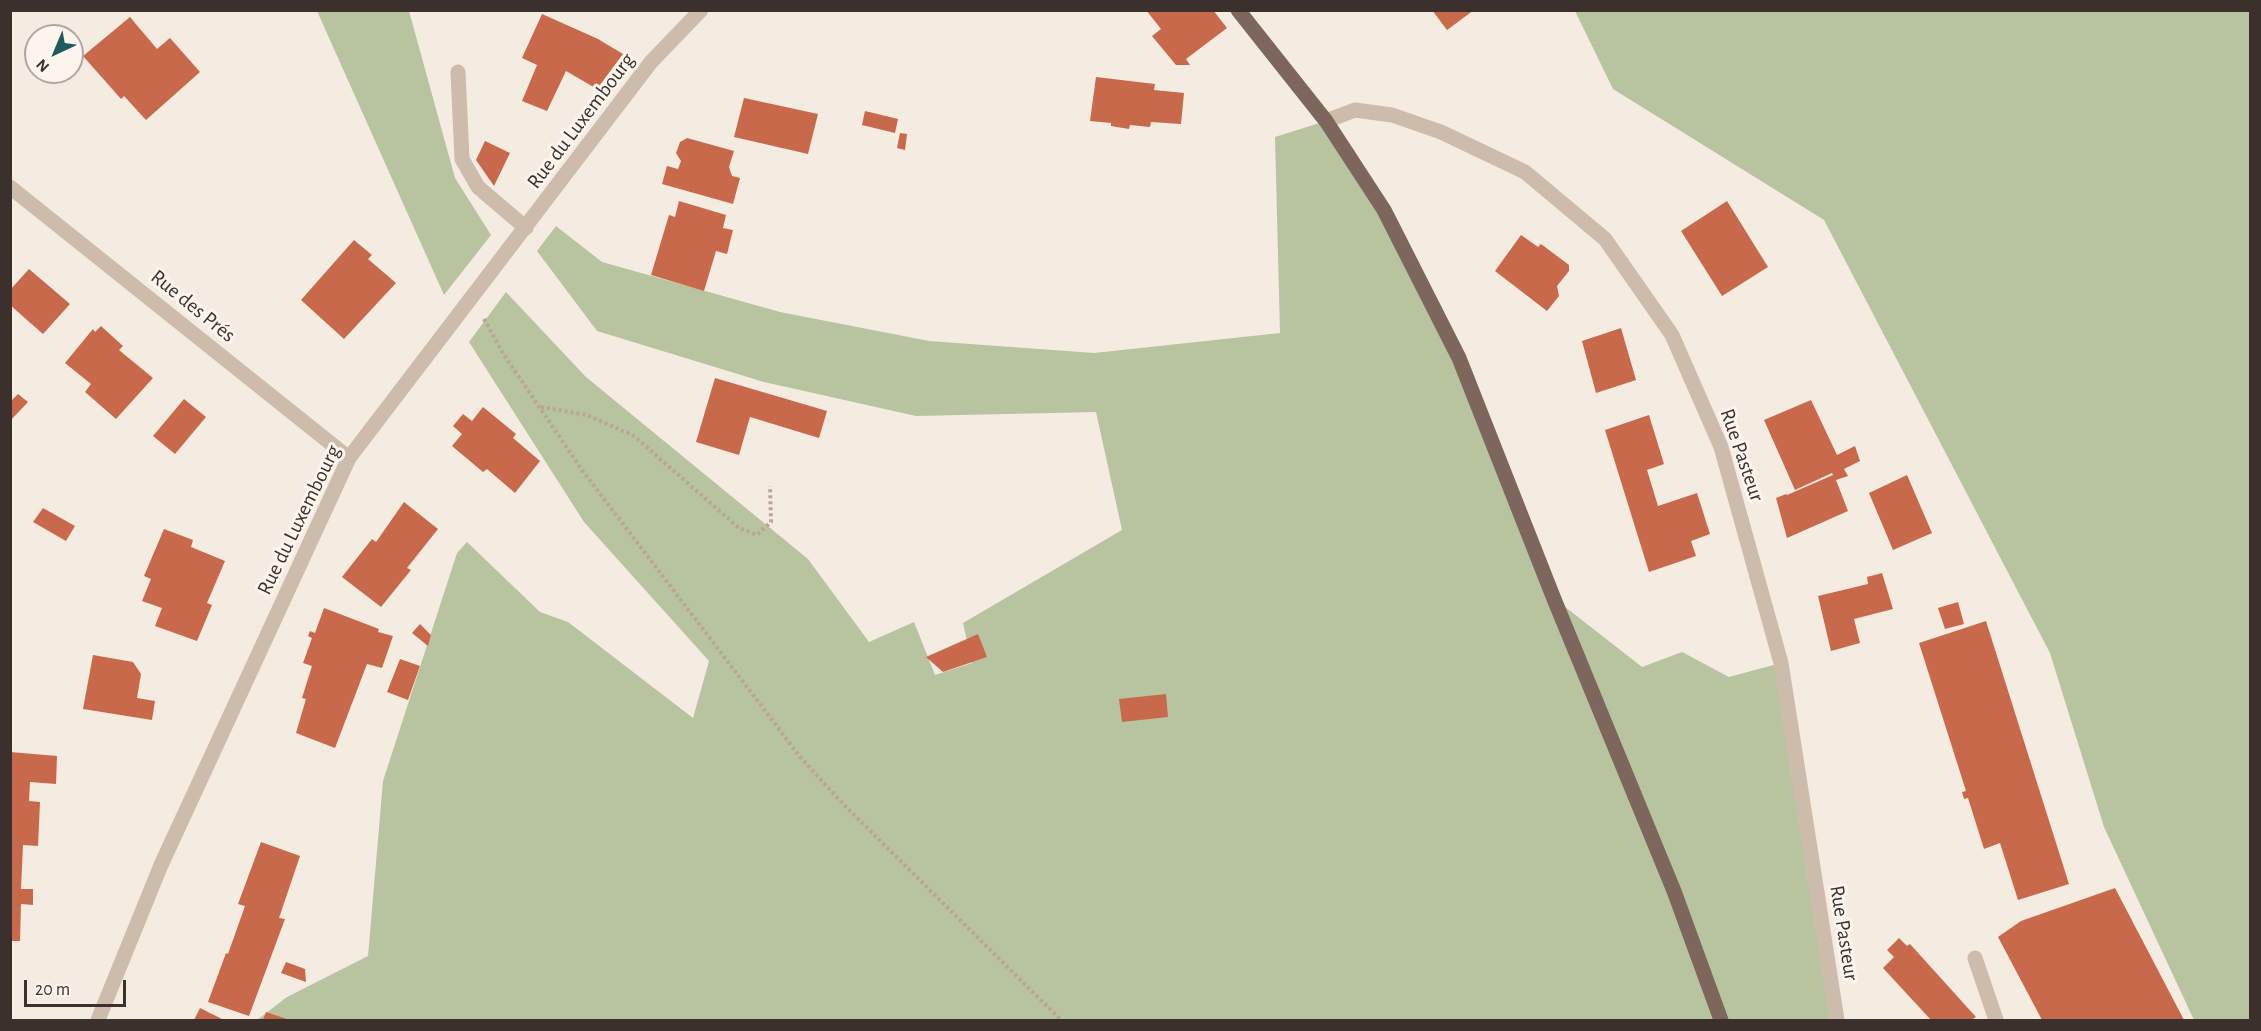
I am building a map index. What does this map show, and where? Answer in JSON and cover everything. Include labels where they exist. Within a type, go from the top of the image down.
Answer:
[{"type":"main road","points":[[1238,10],[1326,122],[1384,210],[1460,358],[1554,599],[1674,891],[1720,1020]]},
{"type":"street","name":"Rue du Luxembourg","points":[[98,1020],[160,865],[349,458],[651,62],[701,10]]},
{"type":"street","points":[[458,72],[462,159],[478,187],[526,228]]},
{"type":"street","name":"Rue Pasteur","points":[[1326,122],[1355,110],[1392,115],[1441,132],[1525,172],[1605,239],[1672,335],[1721,447],[1781,663],[1837,1020]]},
{"type":"street","name":"Rue des Prés","points":[[10,187],[349,458]]},
{"type":"street","points":[[1975,957],[1996,1020]]},
{"type":"path","points":[[472,298],[504,355],[582,470],[801,758],[845,806],[1061,1020]]},
{"type":"path","points":[[540,407],[587,415],[634,436],[739,528],[757,535],[771,522],[771,486]]},
{"type":"green space","points":[[317,11],[409,11],[455,178],[491,235],[444,295]]},
{"type":"green space","points":[[1575,11],[2250,11],[2250,1020],[2194,1020],[2104,827],[2050,653],[1824,220],[1613,89]]},
{"type":"green space","points":[[1326,121],[1459,358],[1555,599],[1642,667],[1682,652],[1729,677],[1781,663],[1837,1020],[257,1020],[287,997],[368,956],[383,781],[457,553],[467,542],[540,612],[568,622],[693,718],[709,661],[584,522],[469,342],[506,292],[586,377],[808,559],[869,642],[914,622],[935,675],[972,663],[963,623],[1122,530],[1096,412],[916,416],[764,382],[597,331],[537,251],[556,226],[602,262],[780,312],[929,341],[1094,353],[1280,333],[1275,137]]},
{"type":"building","points":[[1146,10],[1213,10],[1227,28],[1186,59],[1190,65],[1176,65],[1152,36],[1161,29]]},
{"type":"building","points":[[1432,10],[1474,10],[1447,30]]},
{"type":"building","points":[[542,14],[598,39],[623,54],[597,89],[566,71],[547,111],[522,101],[537,65],[522,58]]},
{"type":"building","points":[[130,17],[157,49],[170,38],[200,72],[146,120],[124,96],[121,99],[84,55]]},
{"type":"building","points":[[1096,77],[1155,84],[1154,90],[1184,93],[1181,124],[1151,122],[1150,127],[1130,125],[1129,129],[1111,126],[1111,123],[1090,121]]},
{"type":"building","points":[[744,98],[818,114],[808,154],[734,137]]},
{"type":"building","points":[[865,111],[898,119],[895,133],[862,125]]},
{"type":"building","points":[[900,133],[907,134],[905,150],[897,148]]},
{"type":"building","points":[[687,138],[734,151],[729,167],[732,176],[740,178],[733,204],[662,184],[667,166],[678,169],[681,161],[676,153],[680,142]]},
{"type":"building","points":[[485,141],[510,153],[494,186],[476,160]]},
{"type":"building","points":[[679,201],[726,215],[723,228],[733,230],[727,254],[716,251],[704,291],[651,275],[669,215],[675,217]]},
{"type":"building","points":[[1727,201],[1768,267],[1722,296],[1681,231]]},
{"type":"building","points":[[1521,235],[1538,247],[1541,244],[1569,265],[1569,271],[1557,286],[1559,296],[1547,311],[1495,271]]},
{"type":"building","points":[[354,240],[372,255],[368,259],[396,283],[344,339],[301,300]]},
{"type":"building","points":[[29,269],[70,304],[43,334],[10,305],[10,290]]},
{"type":"building","points":[[101,326],[123,346],[119,350],[153,378],[116,419],[85,392],[91,384],[65,363],[93,329],[95,332]]},
{"type":"building","points":[[1621,328],[1636,380],[1596,393],[1582,341]]},
{"type":"building","points":[[715,378],[827,411],[819,438],[750,417],[739,455],[696,442]]},
{"type":"building","points":[[18,394],[28,402],[10,421],[10,402]]},
{"type":"building","points":[[184,399],[206,417],[175,454],[153,436]]},
{"type":"building","points":[[1811,400],[1837,455],[1855,446],[1860,461],[1844,469],[1848,476],[1836,480],[1848,511],[1787,538],[1776,498],[1833,475],[1832,473],[1795,490],[1764,420]]},
{"type":"building","points":[[483,407],[516,434],[513,438],[540,461],[515,493],[487,469],[483,472],[452,446],[462,434],[453,426],[463,414],[472,421]]},
{"type":"building","points":[[1649,415],[1664,464],[1647,470],[1658,506],[1697,493],[1710,534],[1691,541],[1696,556],[1649,572],[1605,430]]},
{"type":"building","points":[[1907,475],[1932,533],[1893,550],[1869,493]]},
{"type":"building","points":[[404,502],[438,529],[407,568],[411,570],[381,607],[342,577],[372,539],[376,542]]},
{"type":"building","points":[[43,508],[75,526],[66,541],[33,522]]},
{"type":"building","points":[[164,529],[193,540],[191,547],[225,561],[207,603],[212,605],[197,641],[155,626],[162,608],[142,601],[151,579],[144,576]]},
{"type":"building","points":[[1882,573],[1893,609],[1854,619],[1860,643],[1831,651],[1818,596],[1868,584],[1867,577]]},
{"type":"building","points":[[1958,602],[1964,624],[1945,629],[1938,608]]},
{"type":"building","points":[[324,608],[379,629],[378,632],[393,636],[382,668],[367,664],[335,748],[296,733],[306,699],[302,698],[312,666],[303,663],[312,638],[308,636],[310,631],[315,633]]},
{"type":"building","points":[[1986,621],[2069,884],[2018,900],[2000,843],[1984,849],[1968,798],[1964,799],[1962,792],[1966,791],[1919,643]]},
{"type":"building","points":[[420,624],[431,635],[428,646],[412,633]]},
{"type":"building","points":[[978,634],[987,657],[943,672],[926,657]]},
{"type":"building","points":[[93,655],[133,662],[141,674],[137,698],[155,701],[152,720],[83,709]]},
{"type":"building","points":[[400,659],[420,666],[408,700],[387,692]]},
{"type":"building","points":[[1166,694],[1168,717],[1122,722],[1119,699]]},
{"type":"building","points":[[10,752],[57,756],[56,784],[30,782],[29,801],[40,802],[38,846],[23,845],[21,889],[33,889],[33,905],[21,904],[20,941],[10,941]]},
{"type":"building","points":[[261,842],[300,856],[279,918],[285,919],[249,1016],[208,1002],[245,906],[238,904]]},
{"type":"building","points":[[2115,888],[2184,1020],[2042,1020],[1998,937],[2021,921]]},
{"type":"building","points":[[1899,938],[1907,946],[1910,944],[1976,1017],[1971,1020],[1931,1020],[1883,968],[1894,957],[1887,950]]},
{"type":"building","points":[[286,962],[305,969],[306,982],[281,973]]},
{"type":"building","points":[[200,1008],[224,1020],[194,1020]]},
{"type":"building","points":[[266,1012],[290,1020],[263,1020]]}]
